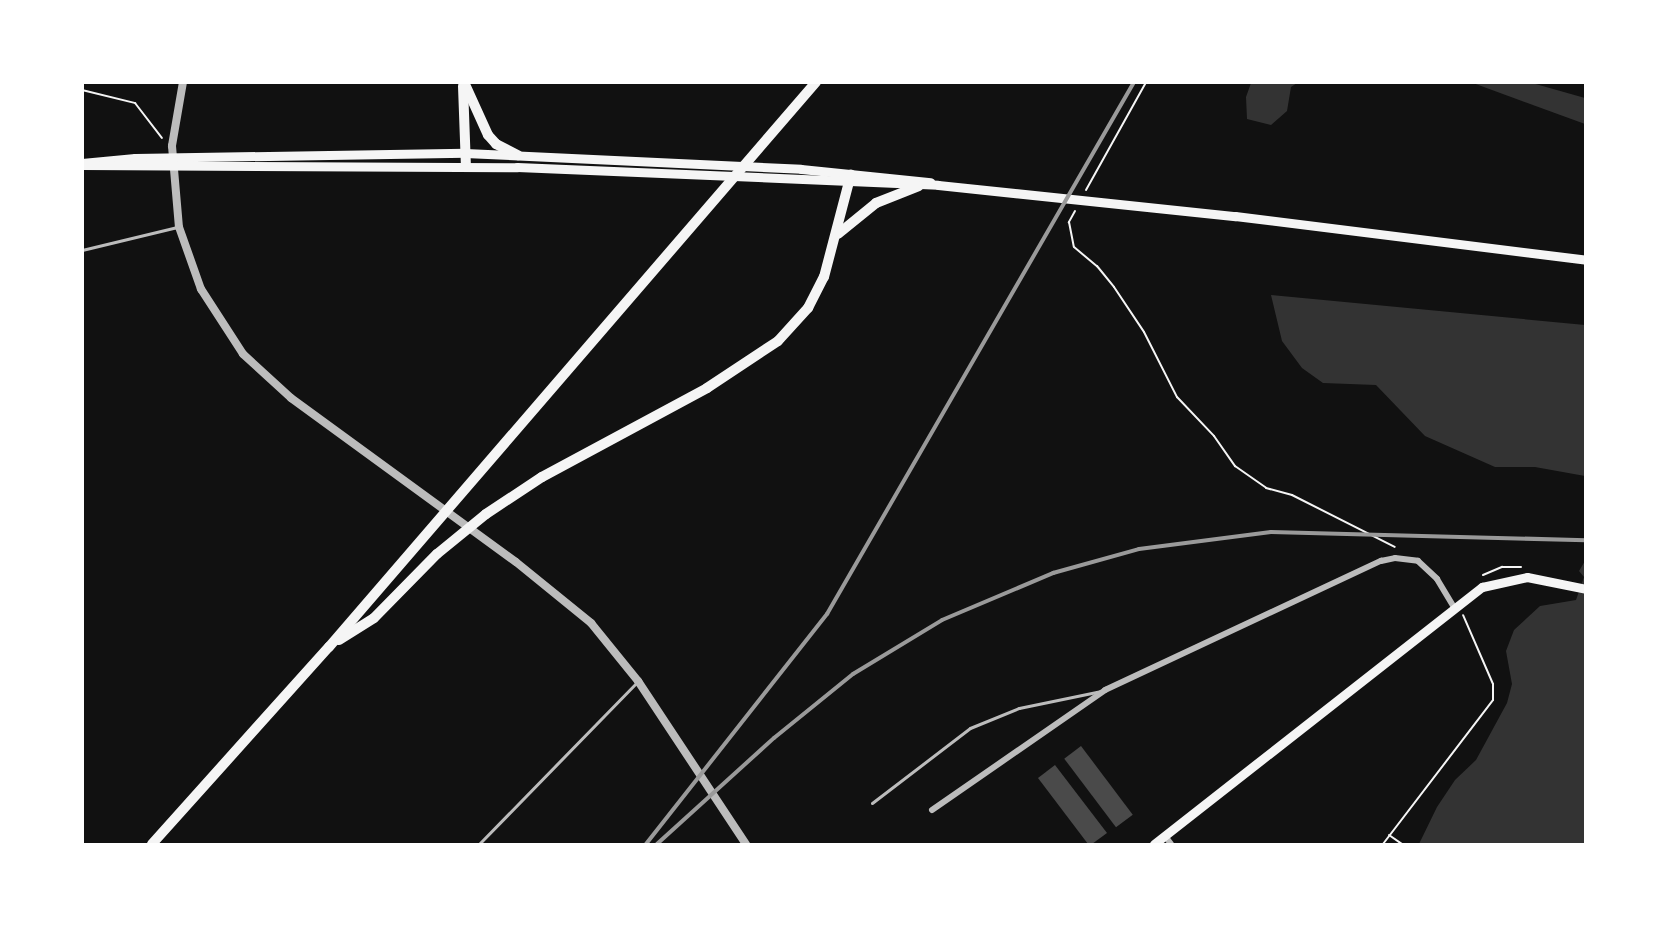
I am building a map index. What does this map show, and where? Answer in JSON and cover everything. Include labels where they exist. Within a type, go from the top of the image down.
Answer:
[{"type":"main road","points":[[463,82],[466,167]]},
{"type":"main road","points":[[463,82],[488,135],[496,144],[518,154]]},
{"type":"main road","points":[[152,844],[329,647],[816,82]]},
{"type":"main road","points":[[82,164],[465,153],[518,154],[801,169],[850,178],[919,186],[938,185]]},
{"type":"main road","points":[[224,161],[553,168],[800,181],[850,178],[1126,204],[1586,260]]},
{"type":"main road","points":[[329,647],[374,618],[437,554],[486,514],[542,477],[707,388],[778,341],[808,308],[824,277],[850,178]]},
{"type":"main road","points":[[837,234],[876,203],[919,186]]},
{"type":"main road","points":[[1154,844],[1456,605],[1482,587],[1506,579],[1527,577],[1582,588]]},
{"type":"street","points":[[183,82],[172,146],[179,227],[201,290],[243,354],[291,398],[516,562],[591,623],[638,681],[746,844]]},
{"type":"street","points":[[932,810],[1105,690],[1381,561],[1395,558],[1418,561],[1437,579],[1456,605]]},
{"type":"street","points":[[1165,836],[1171,844]]},
{"type":"lane","points":[[82,250],[179,227]]},
{"type":"lane","points":[[479,844],[638,681]]},
{"type":"lane","points":[[872,803],[970,728],[1018,708],[1105,690]]},
{"type":"path","points":[[1085,192],[1146,82]]},
{"type":"path","points":[[82,90],[135,103],[172,146]]},
{"type":"path","points":[[1080,202],[1069,222],[1074,248],[1097,266],[1114,287],[1144,332],[1177,397],[1214,436],[1235,466],[1266,488],[1292,495],[1402,550]]},
{"type":"path","points":[[1383,844],[1495,695],[1456,605]]},
{"type":"path","points":[[1389,836],[1402,844]]},
{"type":"shaded area","points":[[1251,83],[1297,83],[1291,87],[1287,111],[1271,125],[1247,119],[1246,97]]},
{"type":"shaded area","points":[[1473,83],[1532,83],[1585,98],[1585,124]]},
{"type":"shaded area","points":[[1271,295],[1585,325],[1585,476],[1535,467],[1495,467],[1425,436],[1376,385],[1323,383],[1302,368],[1282,341]]},
{"type":"shaded area","points":[[1585,561],[1585,844],[1419,844],[1437,807],[1455,780],[1476,760],[1507,703],[1512,684],[1506,651],[1514,630],[1540,606],[1576,600],[1584,577],[1579,571]]},
{"type":"building","points":[[1081,746],[1133,815],[1116,827],[1064,759]]},
{"type":"building","points":[[1055,765],[1107,833],[1092,844],[1088,844],[1038,778]]},
{"type":"railway","points":[[646,844],[827,614],[1134,82]]},
{"type":"railway","points":[[657,844],[774,738],[853,674],[942,620],[1053,573],[1139,549],[1271,532],[1586,540]]}]
